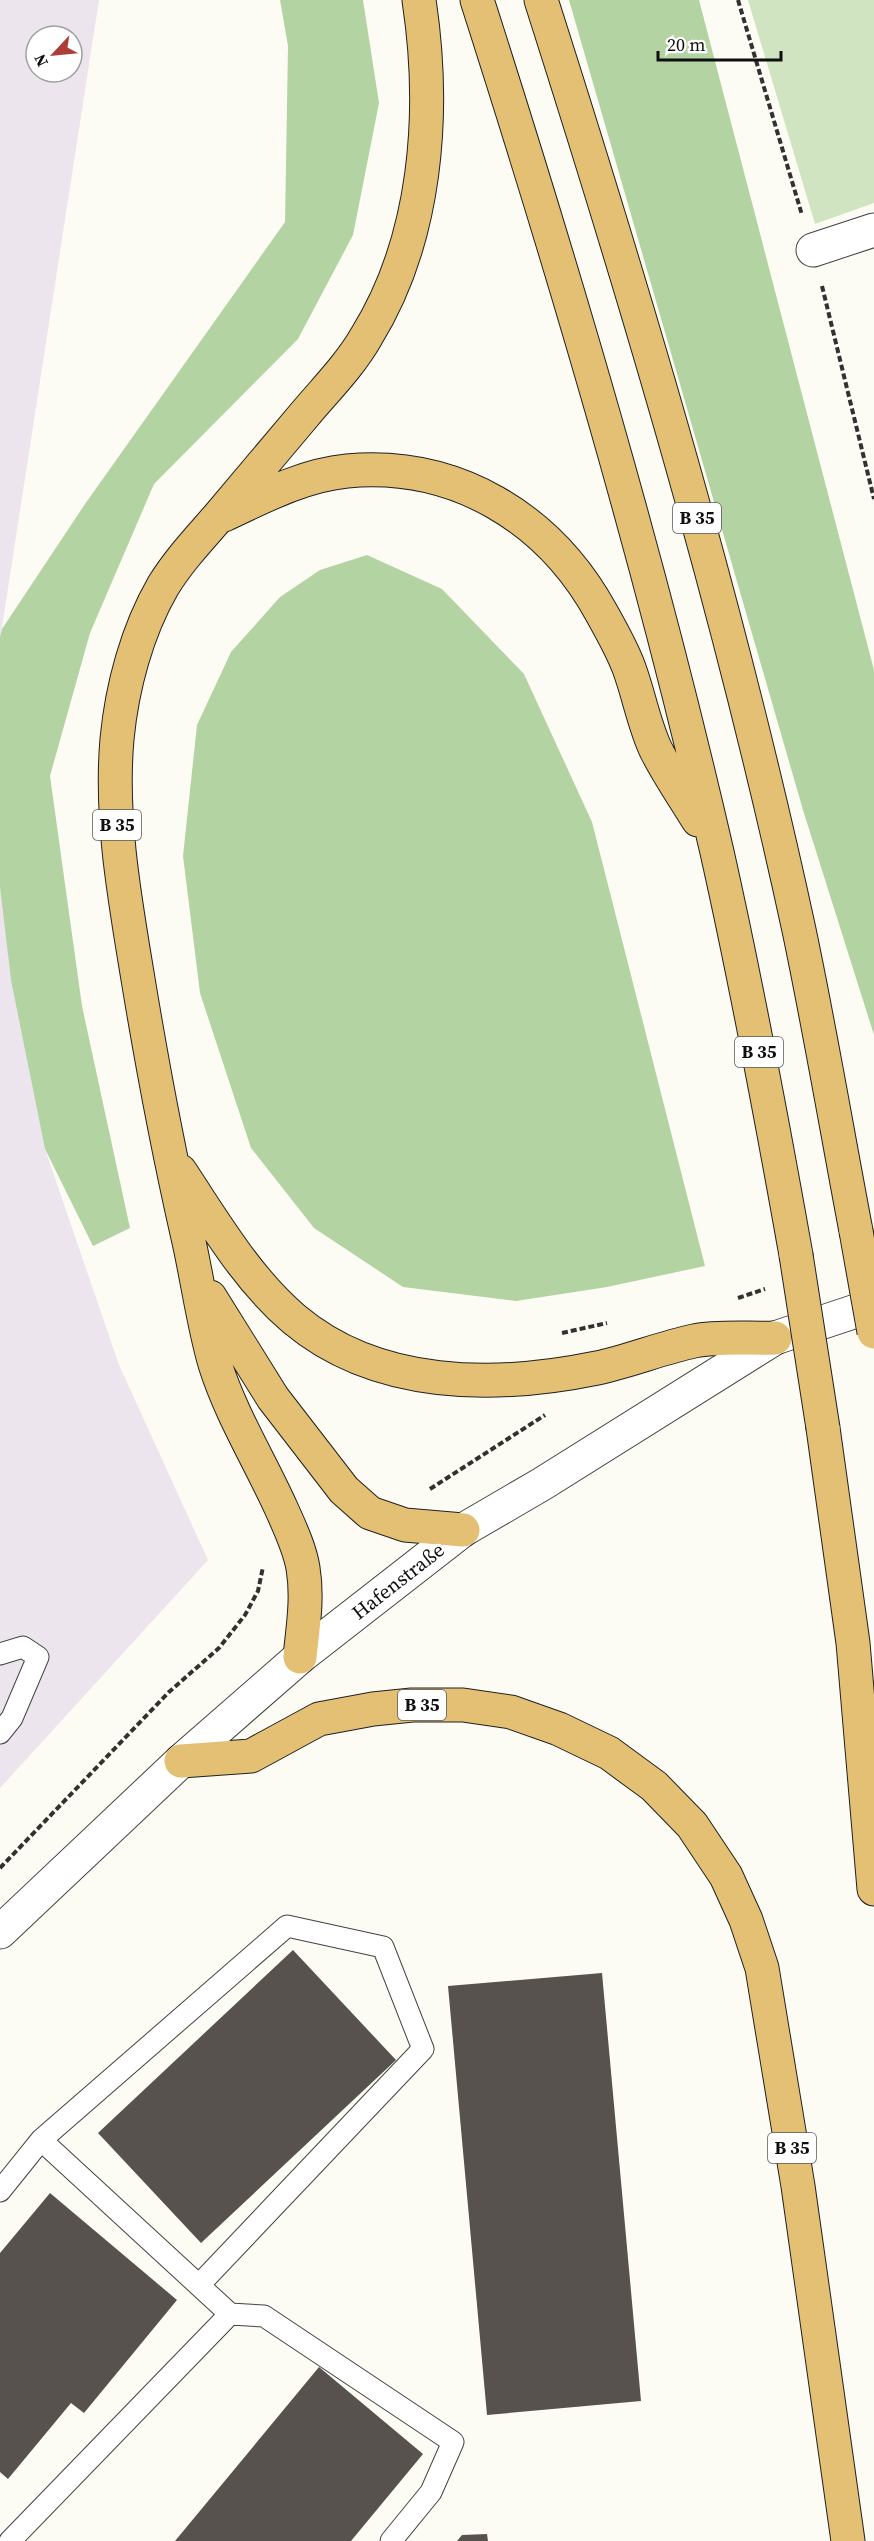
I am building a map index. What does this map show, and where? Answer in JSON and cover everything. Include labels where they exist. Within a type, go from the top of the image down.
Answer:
[{"type":"highway","name":"B 35","points":[[300,1657],[307,1596],[303,1563],[274,1494],[232,1407],[215,1362],[198,1277],[169,1155],[122,873],[117,826],[117,738],[125,690],[147,618],[164,586],[189,548],[217,518],[366,339],[394,283],[416,212],[424,165],[425,36],[419,0]]},
{"type":"highway","name":"B 35","points":[[477,0],[570,299],[665,642],[716,851],[760,1057],[796,1255],[853,1642],[874,1889]]},
{"type":"highway","name":"B 35","points":[[541,0],[655,368],[702,536],[799,930],[856,1231],[869,1315]]},
{"type":"highway","name":"B 35","points":[[217,518],[309,480],[346,471],[387,470],[431,476],[500,503],[534,527],[570,564],[600,610],[629,667],[656,750],[716,851]]},
{"type":"highway","name":"B 35","points":[[169,1155],[230,1245],[262,1287],[293,1318],[331,1346],[378,1365],[417,1375],[457,1380],[506,1381],[596,1368],[695,1341],[775,1338]]},
{"type":"highway","name":"B 35","points":[[198,1277],[273,1398],[344,1491],[370,1513],[405,1525],[463,1530]]},
{"type":"highway","name":"B 35","points":[[181,1761],[251,1756],[320,1719],[373,1709],[412,1705],[464,1705],[511,1712],[559,1729],[609,1753],[654,1786],[692,1825],[726,1876],[746,1920],[762,1968],[798,2186],[848,2541]]},
{"type":"street","points":[[813,250],[874,230]]},
{"type":"street","name":"Hafenstraße","points":[[0,1932],[181,1761],[300,1657],[463,1530],[542,1484],[775,1338],[869,1315]]},
{"type":"lane","points":[[0,1654],[23,1647],[38,1657],[12,1718],[0,1732]]},
{"type":"lane","points":[[0,2191],[41,2140],[287,1926],[383,1947],[423,2049],[199,2285]]},
{"type":"lane","points":[[41,2140],[230,2314],[264,2316],[453,2442],[431,2492],[391,2541]]},
{"type":"lane","points":[[10,2541],[230,2314]]},
{"type":"path","points":[[738,0],[813,250],[874,499]]},
{"type":"shaded area","points":[[0,0],[99,0],[0,640]]},
{"type":"shaded area","points":[[0,835],[9,966],[45,1149],[119,1365],[208,1560],[0,1788]]},
{"type":"green space","points":[[280,0],[363,0],[379,103],[353,235],[298,339],[154,484],[90,633],[50,776],[82,1006],[130,1228],[93,1246],[45,1149],[11,980],[0,887],[0,637],[2,629],[85,504],[285,222],[288,46]]},
{"type":"green space","points":[[569,0],[699,0],[874,670],[874,1035],[803,810]]},
{"type":"green space","points":[[748,0],[874,0],[874,203],[815,224]]},
{"type":"green space","points":[[367,555],[442,589],[524,674],[592,822],[705,1266],[607,1287],[516,1301],[403,1287],[314,1228],[251,1148],[200,993],[183,856],[197,725],[231,652],[280,597],[320,570]]},
{"type":"building","points":[[293,1950],[396,2060],[201,2243],[98,2133]]},
{"type":"building","points":[[602,1973],[641,2401],[487,2415],[448,1986]]},
{"type":"building","points":[[50,2193],[177,2300],[84,2413],[71,2403],[8,2479],[0,2472],[0,2253]]},
{"type":"building","points":[[319,2367],[423,2454],[351,2541],[175,2541]]},
{"type":"building","points":[[487,2534],[488,2541],[457,2541],[462,2535]]}]
